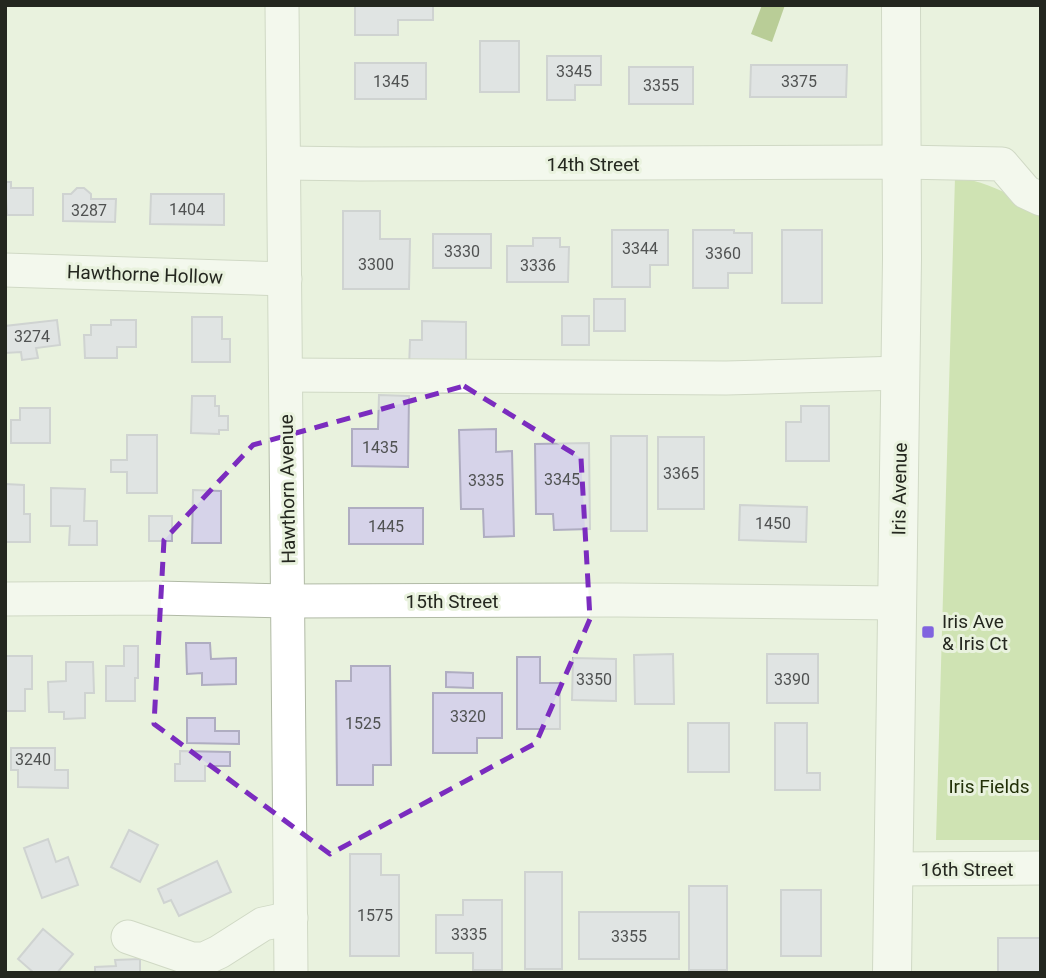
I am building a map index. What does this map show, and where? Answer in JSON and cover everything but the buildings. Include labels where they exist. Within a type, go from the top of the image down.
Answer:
[{"type":"main road","name":"Iris Avenue","points":[[892,973],[901,373],[901,5]]},
{"type":"street","name":"Hawthorn Avenue","points":[[282,5],[291,973]]},
{"type":"street","name":"14th Street","points":[[285,163],[1002,164],[1026,192],[1041,199]]},
{"type":"street","name":"Hawthorne Hollow","points":[[5,270],[285,279]]},
{"type":"street","points":[[286,374],[726,378],[901,373]]},
{"type":"street","name":"15th Street","points":[[5,599],[898,603]]},
{"type":"street","name":"16th Street","points":[[893,869],[1041,869]]},
{"type":"street","points":[[128,937],[192,959],[204,958],[263,925],[290,918]]},
{"type":"highlighted area","points":[[464,386],[581,458],[590,619],[536,743],[330,854],[154,724],[164,540],[253,445]]},
{"type":"green space","name":"Iris Fields","points":[[955,177],[989,186],[1041,212],[1041,840],[936,840]]},
{"type":"shaded area","points":[[762,5],[785,5],[772,42],[751,34]]},
{"type":"place","name":"Iris Ave & Iris Ct","points":[[928,632]]}]
